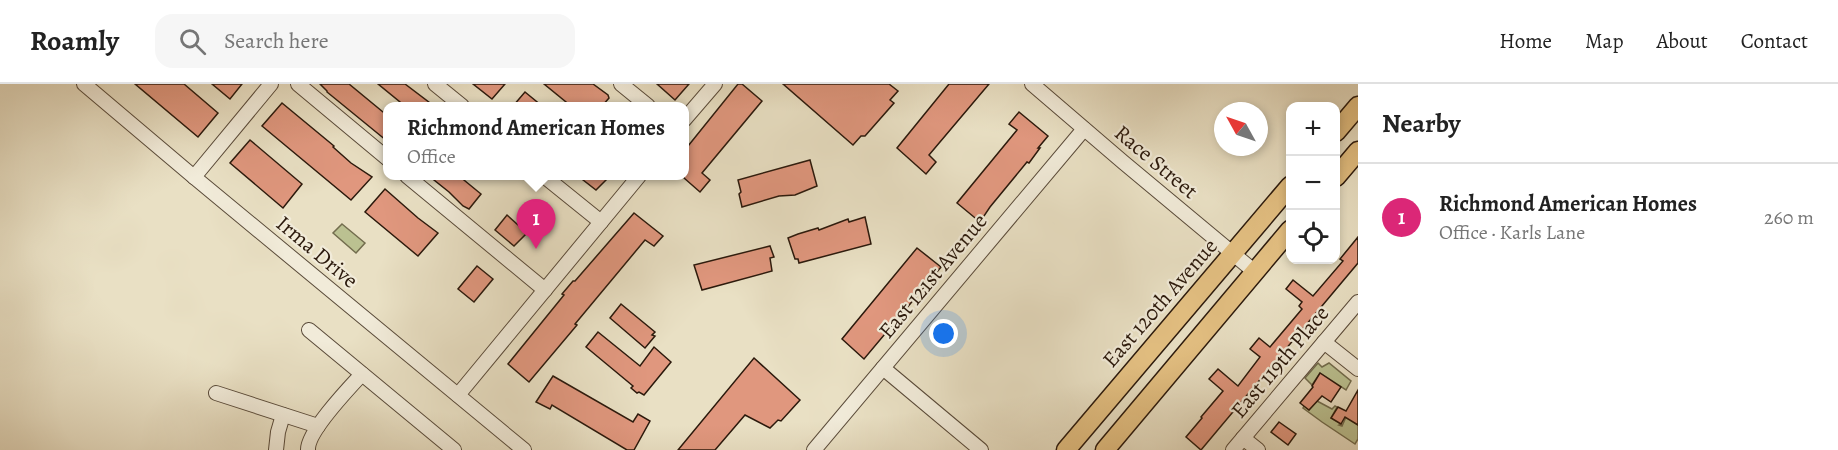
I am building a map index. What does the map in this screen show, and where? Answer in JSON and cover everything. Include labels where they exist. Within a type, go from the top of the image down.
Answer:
[{"type":"main road","points":[[1340,126],[1358,106]]},
{"type":"main road","points":[[1340,171],[1358,151]]},
{"type":"main road","name":"East 120th Avenue","points":[[1066,450],[1286,191]]},
{"type":"main road","points":[[1105,450],[1286,235]]},
{"type":"street","name":"Irma Drive","points":[[84,84],[524,450]]},
{"type":"street","points":[[194,177],[271,84]]},
{"type":"street","points":[[298,84],[383,156]]},
{"type":"street","points":[[435,84],[457,102]]},
{"type":"street","points":[[621,84],[643,102]]},
{"type":"street","points":[[689,114],[715,84]]},
{"type":"street","name":"Race Street","points":[[1032,84],[1255,272]]},
{"type":"street","name":"East 121st Avenue","points":[[814,450],[1084,129]]},
{"type":"street","points":[[413,180],[545,290]]},
{"type":"street","points":[[549,180],[601,222]]},
{"type":"street","points":[[458,395],[636,180]]},
{"type":"street","name":"East 119th Place","points":[[1233,450],[1358,302]]},
{"type":"street","points":[[309,330],[454,450]]},
{"type":"street","points":[[1324,342],[1358,369]]},
{"type":"street","points":[[883,368],[981,450]]},
{"type":"street","points":[[308,450],[308,444],[318,426],[362,374]]},
{"type":"street","points":[[216,393],[318,426]]},
{"type":"street","points":[[276,450],[283,415]]},
{"type":"street","points":[[1243,438],[1258,450]]},
{"type":"green space","points":[[342,224],[365,243],[356,253],[333,233]]},
{"type":"green space","points":[[1318,363],[1322,367],[1329,363],[1351,381],[1346,390],[1320,373],[1312,385],[1305,378]]},
{"type":"green space","points":[[1317,401],[1332,409],[1337,407],[1331,418],[1341,424],[1339,425],[1342,426],[1346,417],[1358,425],[1358,439],[1355,444],[1303,408],[1304,406],[1309,410]]},
{"type":"building","points":[[135,84],[184,84],[218,113],[198,137]]},
{"type":"building","points":[[212,84],[242,84],[230,99]]},
{"type":"building","points":[[320,84],[349,84],[383,112],[383,138],[327,92]]},
{"type":"building","points":[[378,84],[405,84],[429,102],[400,102]]},
{"type":"building","points":[[473,84],[505,84],[492,99]]},
{"type":"building","points":[[544,84],[593,84],[609,98],[606,102],[566,102]]},
{"type":"building","points":[[657,84],[689,84],[675,100]]},
{"type":"building","points":[[738,84],[742,84],[762,101],[702,173],[710,180],[700,192],[686,180],[689,180],[689,145]]},
{"type":"building","points":[[783,84],[889,84],[898,91],[890,100],[894,103],[865,136],[861,136],[853,145]]},
{"type":"building","points":[[949,84],[989,84],[929,155],[936,162],[926,174],[897,148]]},
{"type":"building","points":[[525,92],[537,102],[516,102]]},
{"type":"building","points":[[282,103],[351,163],[372,177],[351,200],[262,126]]},
{"type":"building","points":[[1019,112],[1048,136],[1029,163],[1027,162],[980,222],[957,203],[1017,130],[1009,124]]},
{"type":"building","points":[[250,140],[302,184],[283,208],[230,163]]},
{"type":"building","points":[[810,160],[817,186],[795,195],[779,196],[742,207],[738,180]]},
{"type":"building","points":[[434,180],[464,180],[481,194],[469,209]]},
{"type":"building","points":[[583,180],[606,180],[596,190]]},
{"type":"building","points":[[385,189],[438,233],[418,256],[365,212]]},
{"type":"building","points":[[634,213],[663,236],[654,246],[645,240],[529,382],[508,364],[564,295],[562,294]]},
{"type":"building","points":[[507,215],[527,233],[514,246],[495,230]]},
{"type":"building","points":[[865,217],[871,244],[799,263],[798,259],[795,259],[788,238],[848,219],[849,222]]},
{"type":"building","points":[[1358,237],[1358,263],[1201,450],[1186,437],[1223,391],[1209,379],[1218,369],[1238,386],[1260,357],[1250,349],[1259,338],[1270,347],[1302,309],[1299,306],[1302,302],[1286,289],[1293,280],[1313,296],[1343,261],[1340,259]]},
{"type":"building","points":[[770,246],[774,257],[770,258],[772,271],[702,290],[694,265]]},
{"type":"building","points":[[917,248],[941,267],[864,359],[842,339]]},
{"type":"building","points":[[477,266],[493,279],[474,302],[458,289]]},
{"type":"building","points":[[621,304],[655,332],[652,335],[655,336],[645,348],[610,318]]},
{"type":"building","points":[[598,332],[640,366],[654,347],[671,362],[644,395],[637,393],[631,388],[633,386],[586,347]]},
{"type":"building","points":[[754,358],[800,400],[781,421],[778,420],[770,428],[745,415],[715,450],[678,450]]},
{"type":"building","points":[[1320,373],[1341,387],[1331,402],[1322,396],[1309,410],[1300,403],[1313,387]]},
{"type":"building","points":[[553,376],[633,422],[638,414],[650,421],[634,450],[627,450],[552,405],[550,409],[536,402]]},
{"type":"building","points":[[1358,390],[1358,425],[1345,417],[1341,424],[1331,418],[1338,407],[1346,411]]},
{"type":"building","points":[[1279,422],[1296,434],[1288,445],[1271,432]]},
{"type":"place","name":"Richmond American Homes","points":[[536,249]]}]
